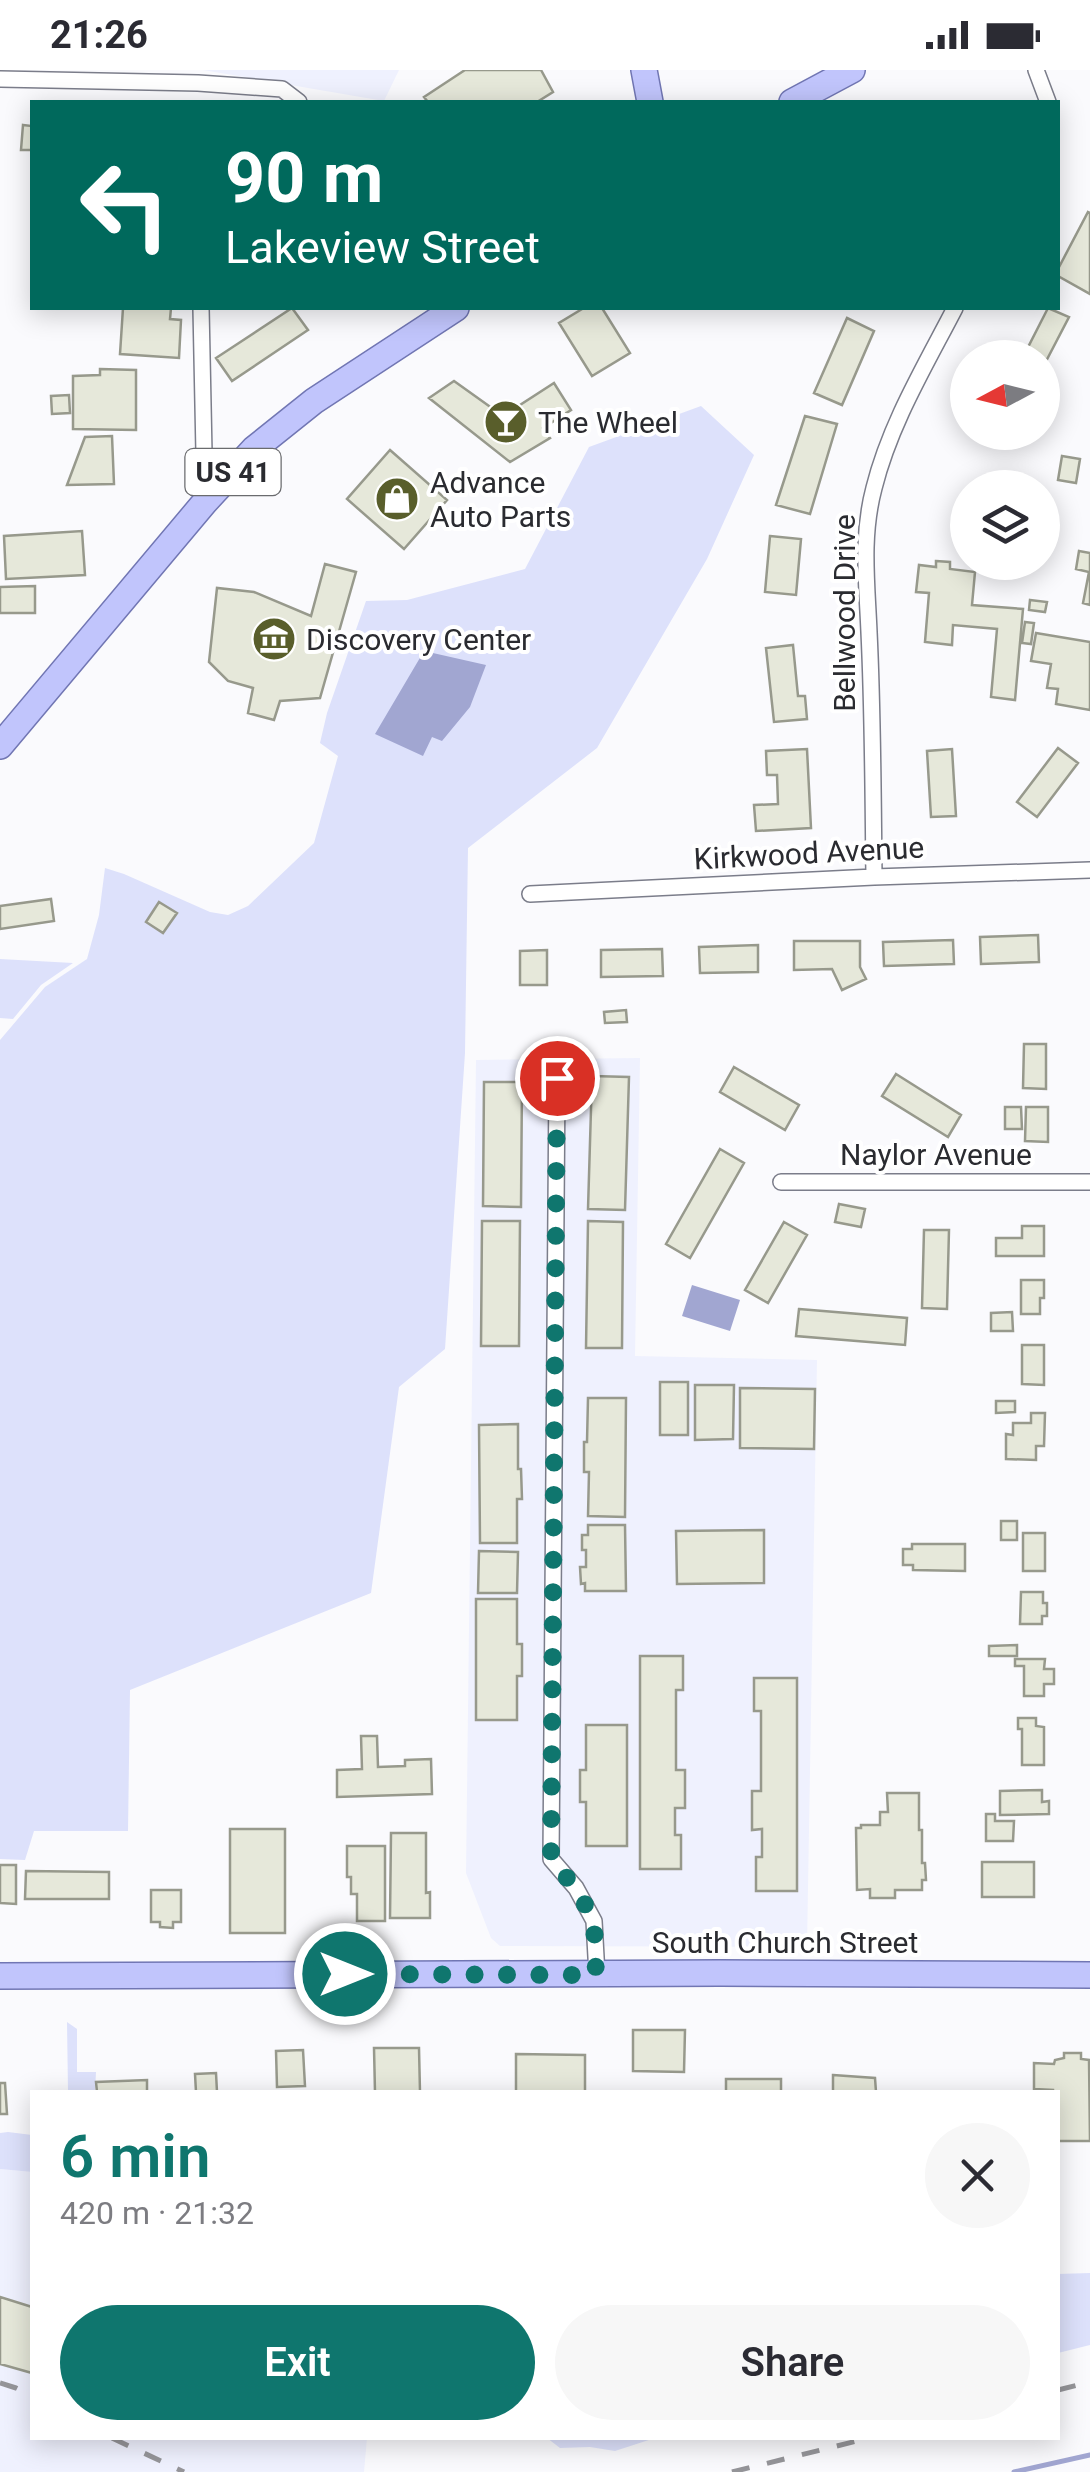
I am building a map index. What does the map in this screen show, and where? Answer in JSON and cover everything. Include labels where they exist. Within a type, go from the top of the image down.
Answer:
[{"type":"main road","points":[[644,70],[650,100]]},
{"type":"main road","points":[[796,100],[852,70]]},
{"type":"main road","name":"US 41","points":[[0,746],[204,502],[254,449],[314,401],[453,310]]},
{"type":"main road","name":"South Church Street","points":[[0,1976],[1090,1976]]},
{"type":"street","points":[[1036,70],[1047,100]]},
{"type":"street","points":[[0,79],[198,83],[282,89],[297,100]]},
{"type":"street","points":[[198,83],[198,100]]},
{"type":"street","points":[[201,310],[204,502]]},
{"type":"street","name":"Bellwood Drive","points":[[874,876],[866,528],[874,487],[894,428],[954,310]]},
{"type":"street","name":"Kirkwood Avenue","points":[[530,894],[874,876],[1090,870]]},
{"type":"street","points":[[557,1078],[551,1860],[576,1888],[594,1921],[596,1975]]},
{"type":"street","name":"Naylor Avenue","points":[[782,1182],[1090,1182]]},
{"type":"shaded area","points":[[203,70],[399,70],[384,100]]},
{"type":"shaded area","points":[[701,406],[754,455],[707,559],[597,748],[468,848],[465,1053],[445,1349],[399,1387],[371,1593],[130,1690],[128,1831],[34,1831],[25,1860],[0,1859],[0,1040],[45,987],[87,959],[99,915],[105,868],[210,912],[228,915],[248,906],[314,843],[338,756],[320,743],[366,601],[407,600],[525,569],[589,447]]},
{"type":"shaded area","points":[[0,959],[73,963],[41,985],[13,1019],[0,1018]]},
{"type":"shaded area","points":[[640,1058],[635,1356],[817,1360],[807,1947],[500,1946],[491,1938],[466,1873],[476,1060]]},
{"type":"shaded area","points":[[67,2022],[77,2029],[77,2072],[96,2072],[95,2090],[68,2090]]},
{"type":"shaded area","points":[[0,2133],[30,2135],[30,2172],[0,2169]]},
{"type":"shaded area","points":[[0,2169],[30,2172],[30,2440],[367,2440],[364,2472],[0,2472]]},
{"type":"shaded area","points":[[1090,2273],[1090,2345],[1060,2352],[1060,2274]]},
{"type":"shaded area","points":[[550,2440],[649,2440],[615,2451],[560,2448]]},
{"type":"water","points":[[424,651],[486,665],[470,707],[442,741],[432,737],[423,756],[375,734]]},
{"type":"water","points":[[692,1285],[740,1300],[730,1331],[682,1316]]},
{"type":"building","points":[[465,70],[541,70],[553,92],[540,100],[424,97]]},
{"type":"building","points":[[23,125],[30,126],[30,150],[21,150]]},
{"type":"building","points":[[1090,213],[1090,294],[1060,277],[1060,265]]},
{"type":"building","points":[[123,310],[171,310],[170,319],[181,320],[179,358],[120,354]]},
{"type":"building","points":[[289,310],[293,310],[308,330],[232,381],[216,358]]},
{"type":"building","points":[[580,310],[603,310],[630,353],[592,376],[559,323]]},
{"type":"building","points":[[1047,310],[1069,317],[1057,340],[1032,340]]},
{"type":"building","points":[[847,318],[874,331],[842,405],[814,393]]},
{"type":"building","points":[[100,369],[136,370],[136,430],[73,429],[73,376],[100,375]]},
{"type":"building","name":"The Wheel","points":[[454,381],[503,416],[554,383],[571,410],[543,428],[550,438],[510,462],[429,398]]},
{"type":"building","points":[[69,395],[70,413],[52,414],[51,396]]},
{"type":"building","points":[[805,416],[837,424],[810,514],[776,505]]},
{"type":"building","points":[[112,436],[114,484],[67,485],[85,437]]},
{"type":"building","name":"Advance Auto Parts","points":[[390,450],[447,500],[404,549],[347,499]]},
{"type":"building","points":[[1062,456],[1080,459],[1076,483],[1060,480]]},
{"type":"building","points":[[82,531],[85,575],[6,579],[4,536]]},
{"type":"building","points":[[770,536],[801,539],[796,595],[765,592]]},
{"type":"building","points":[[1079,551],[1090,553],[1090,605],[1083,603],[1089,572],[1076,569]]},
{"type":"building","points":[[936,561],[950,562],[950,580],[974,580],[972,605],[1023,609],[1015,700],[991,697],[997,629],[953,625],[952,645],[925,642],[929,593],[916,592],[919,565],[936,567]]},
{"type":"building","name":"Discovery Center","points":[[325,564],[356,572],[320,698],[280,701],[274,720],[248,713],[253,688],[228,681],[209,662],[217,588],[254,592],[311,616]]},
{"type":"building","points":[[35,586],[35,613],[0,613],[0,587]]},
{"type":"building","points":[[1030,600],[1047,602],[1045,612],[1029,610]]},
{"type":"building","points":[[1025,622],[1034,623],[1031,644],[1022,643]]},
{"type":"building","points":[[1036,633],[1090,642],[1090,710],[1056,704],[1058,689],[1047,688],[1051,664],[1031,661]]},
{"type":"building","points":[[793,645],[798,696],[805,696],[807,719],[774,722],[766,648]]},
{"type":"building","points":[[1058,748],[1078,763],[1037,817],[1017,802]]},
{"type":"building","points":[[807,749],[811,828],[756,831],[754,805],[778,804],[777,775],[767,775],[766,751]]},
{"type":"building","points":[[952,749],[956,816],[931,817],[927,751]]},
{"type":"building","points":[[51,899],[54,921],[0,929],[0,906]]},
{"type":"building","points":[[159,902],[177,913],[163,933],[146,922]]},
{"type":"building","points":[[1038,935],[1039,962],[981,964],[980,937]]},
{"type":"building","points":[[953,940],[954,964],[884,966],[883,942]]},
{"type":"building","points":[[794,941],[860,941],[860,967],[866,979],[842,990],[832,969],[794,970]]},
{"type":"building","points":[[758,945],[758,972],[700,973],[699,947]]},
{"type":"building","points":[[662,949],[663,976],[601,977],[601,950]]},
{"type":"building","points":[[547,950],[547,985],[520,985],[520,951]]},
{"type":"building","points":[[626,1010],[627,1022],[605,1023],[604,1012]]},
{"type":"building","points":[[1024,1044],[1046,1044],[1046,1089],[1023,1088]]},
{"type":"building","points":[[734,1067],[799,1105],[785,1130],[720,1092]]},
{"type":"building","points":[[896,1074],[961,1115],[948,1137],[882,1096]]},
{"type":"building","points":[[592,1076],[629,1077],[625,1210],[588,1209]]},
{"type":"building","points":[[484,1082],[522,1082],[521,1207],[483,1206]]},
{"type":"building","points":[[1005,1107],[1021,1107],[1022,1129],[1005,1129]]},
{"type":"building","points":[[1026,1107],[1048,1107],[1048,1142],[1025,1141]]},
{"type":"building","points":[[720,1149],[744,1163],[690,1258],[666,1244]]},
{"type":"building","points":[[839,1204],[865,1209],[861,1227],[835,1222]]},
{"type":"building","points":[[482,1221],[520,1221],[519,1346],[481,1346]]},
{"type":"building","points":[[588,1221],[623,1222],[622,1348],[586,1348]]},
{"type":"building","points":[[784,1222],[807,1235],[768,1303],[745,1290]]},
{"type":"building","points":[[1022,1226],[1044,1226],[1044,1256],[996,1256],[996,1238],[1022,1238]]},
{"type":"building","points":[[924,1230],[949,1230],[947,1309],[922,1308]]},
{"type":"building","points":[[1021,1280],[1044,1280],[1040,1314],[1021,1314]]},
{"type":"building","points":[[799,1309],[907,1318],[905,1345],[796,1336]]},
{"type":"building","points":[[1012,1312],[1013,1331],[991,1331],[991,1313]]},
{"type":"building","points":[[1022,1345],[1044,1345],[1044,1385],[1022,1384]]},
{"type":"building","points":[[660,1382],[688,1382],[688,1435],[660,1435]]},
{"type":"building","points":[[695,1385],[734,1385],[733,1439],[695,1440]]},
{"type":"building","points":[[740,1388],[815,1389],[814,1449],[740,1448]]},
{"type":"building","points":[[588,1398],[626,1398],[625,1517],[588,1516],[589,1472],[584,1472],[584,1442]]},
{"type":"building","points":[[996,1401],[1015,1401],[1015,1412],[996,1413]]},
{"type":"building","points":[[1031,1413],[1045,1413],[1044,1446],[1036,1446],[1036,1460],[1006,1459],[1006,1434],[1013,1435],[1013,1423],[1031,1423]]},
{"type":"building","points":[[518,1424],[522,1499],[517,1499],[517,1543],[480,1543],[479,1425]]},
{"type":"building","points":[[1001,1521],[1017,1521],[1017,1540],[1001,1540]]},
{"type":"building","points":[[588,1525],[625,1525],[626,1591],[585,1591],[580,1567],[586,1567],[582,1535],[588,1535]]},
{"type":"building","points":[[764,1530],[764,1583],[677,1584],[676,1531]]},
{"type":"building","points":[[1023,1533],[1045,1533],[1045,1571],[1023,1571]]},
{"type":"building","points":[[912,1544],[965,1544],[965,1571],[913,1570],[913,1565],[903,1565],[903,1549],[912,1549]]},
{"type":"building","points":[[479,1551],[518,1552],[517,1593],[478,1593]]},
{"type":"building","points":[[1021,1592],[1043,1592],[1047,1616],[1042,1616],[1042,1624],[1020,1624]]},
{"type":"building","points":[[476,1599],[517,1599],[522,1676],[517,1676],[517,1720],[476,1720]]},
{"type":"building","points":[[1017,1645],[1017,1656],[989,1656],[989,1646]]},
{"type":"building","points":[[640,1656],[683,1656],[683,1690],[676,1690],[676,1770],[685,1770],[685,1808],[675,1808],[675,1835],[681,1835],[681,1869],[640,1869]]},
{"type":"building","points":[[1015,1659],[1045,1659],[1044,1669],[1054,1669],[1054,1684],[1044,1684],[1044,1696],[1024,1696],[1024,1666],[1015,1666]]},
{"type":"building","points":[[754,1678],[797,1678],[797,1891],[756,1891],[756,1857],[762,1857],[762,1829],[752,1830],[752,1791],[761,1791],[761,1711],[754,1711]]},
{"type":"building","points":[[1018,1718],[1036,1718],[1036,1726],[1044,1727],[1044,1765],[1022,1765],[1022,1729],[1018,1729]]},
{"type":"building","points":[[586,1725],[627,1725],[627,1846],[586,1846],[586,1802],[580,1802],[580,1770],[586,1770]]},
{"type":"building","points":[[361,1736],[377,1736],[378,1767],[405,1766],[405,1760],[431,1759],[432,1794],[337,1797],[337,1770],[362,1769]]},
{"type":"building","points":[[1042,1790],[1042,1802],[1049,1801],[1049,1814],[1000,1815],[1000,1791]]},
{"type":"building","points":[[887,1793],[919,1793],[926,1880],[922,1880],[922,1890],[895,1890],[895,1898],[870,1898],[870,1889],[857,1890],[856,1828],[880,1825],[880,1812],[888,1812]]},
{"type":"building","points":[[986,1814],[995,1814],[995,1821],[1014,1821],[1013,1841],[986,1841]]},
{"type":"building","points":[[230,1829],[285,1829],[285,1933],[230,1933]]},
{"type":"building","points":[[391,1833],[426,1833],[430,1918],[390,1918]]},
{"type":"building","points":[[347,1846],[385,1846],[385,1921],[357,1921],[357,1894],[351,1894],[351,1877],[347,1877]]},
{"type":"building","points":[[982,1862],[1034,1862],[1034,1897],[982,1897]]},
{"type":"building","points":[[0,1865],[16,1865],[16,1904],[0,1903]]},
{"type":"building","points":[[26,1871],[109,1872],[109,1899],[25,1899]]},
{"type":"building","points":[[151,1890],[181,1890],[181,1922],[173,1922],[173,1928],[151,1922]]},
{"type":"building","points":[[633,2030],[685,2030],[684,2072],[633,2071]]},
{"type":"building","points":[[374,2048],[419,2048],[420,2090],[375,2090]]},
{"type":"building","points":[[303,2050],[305,2086],[277,2087],[276,2051]]},
{"type":"building","points":[[1064,2053],[1081,2053],[1081,2059],[1089,2060],[1090,2141],[1060,2141],[1060,2090],[1034,2089],[1034,2063],[1054,2064],[1064,2058]]},
{"type":"building","points":[[516,2054],[585,2055],[585,2090],[516,2090]]},
{"type":"building","points":[[216,2073],[217,2090],[196,2090],[195,2074]]},
{"type":"building","points":[[833,2075],[875,2078],[876,2090],[833,2090]]},
{"type":"building","points":[[726,2079],[781,2079],[781,2090],[726,2090]]},
{"type":"building","points":[[147,2080],[147,2090],[97,2090],[96,2082]]},
{"type":"building","points":[[0,2083],[5,2083],[7,2114],[0,2114]]},
{"type":"building","points":[[0,2297],[30,2306],[30,2372],[0,2364]]},
{"type":"waterway","points":[[1014,2472],[1090,2455]]},
{"type":"railway","points":[[1060,2390],[1090,2382]]},
{"type":"railway","points":[[0,2383],[30,2395]]},
{"type":"railway","points":[[116,2440],[184,2472]]},
{"type":"railway","points":[[732,2472],[861,2440]]},
{"type":"place","name":"The Wheel","points":[[506,422]]},
{"type":"place","name":"Advance Auto Parts","points":[[397,499]]},
{"type":"place","name":"Discovery Center","points":[[274,639]]},
{"type":"route","points":[[345,1974],[596,1975],[594,1921],[576,1888],[551,1860],[557,1078]]}]
